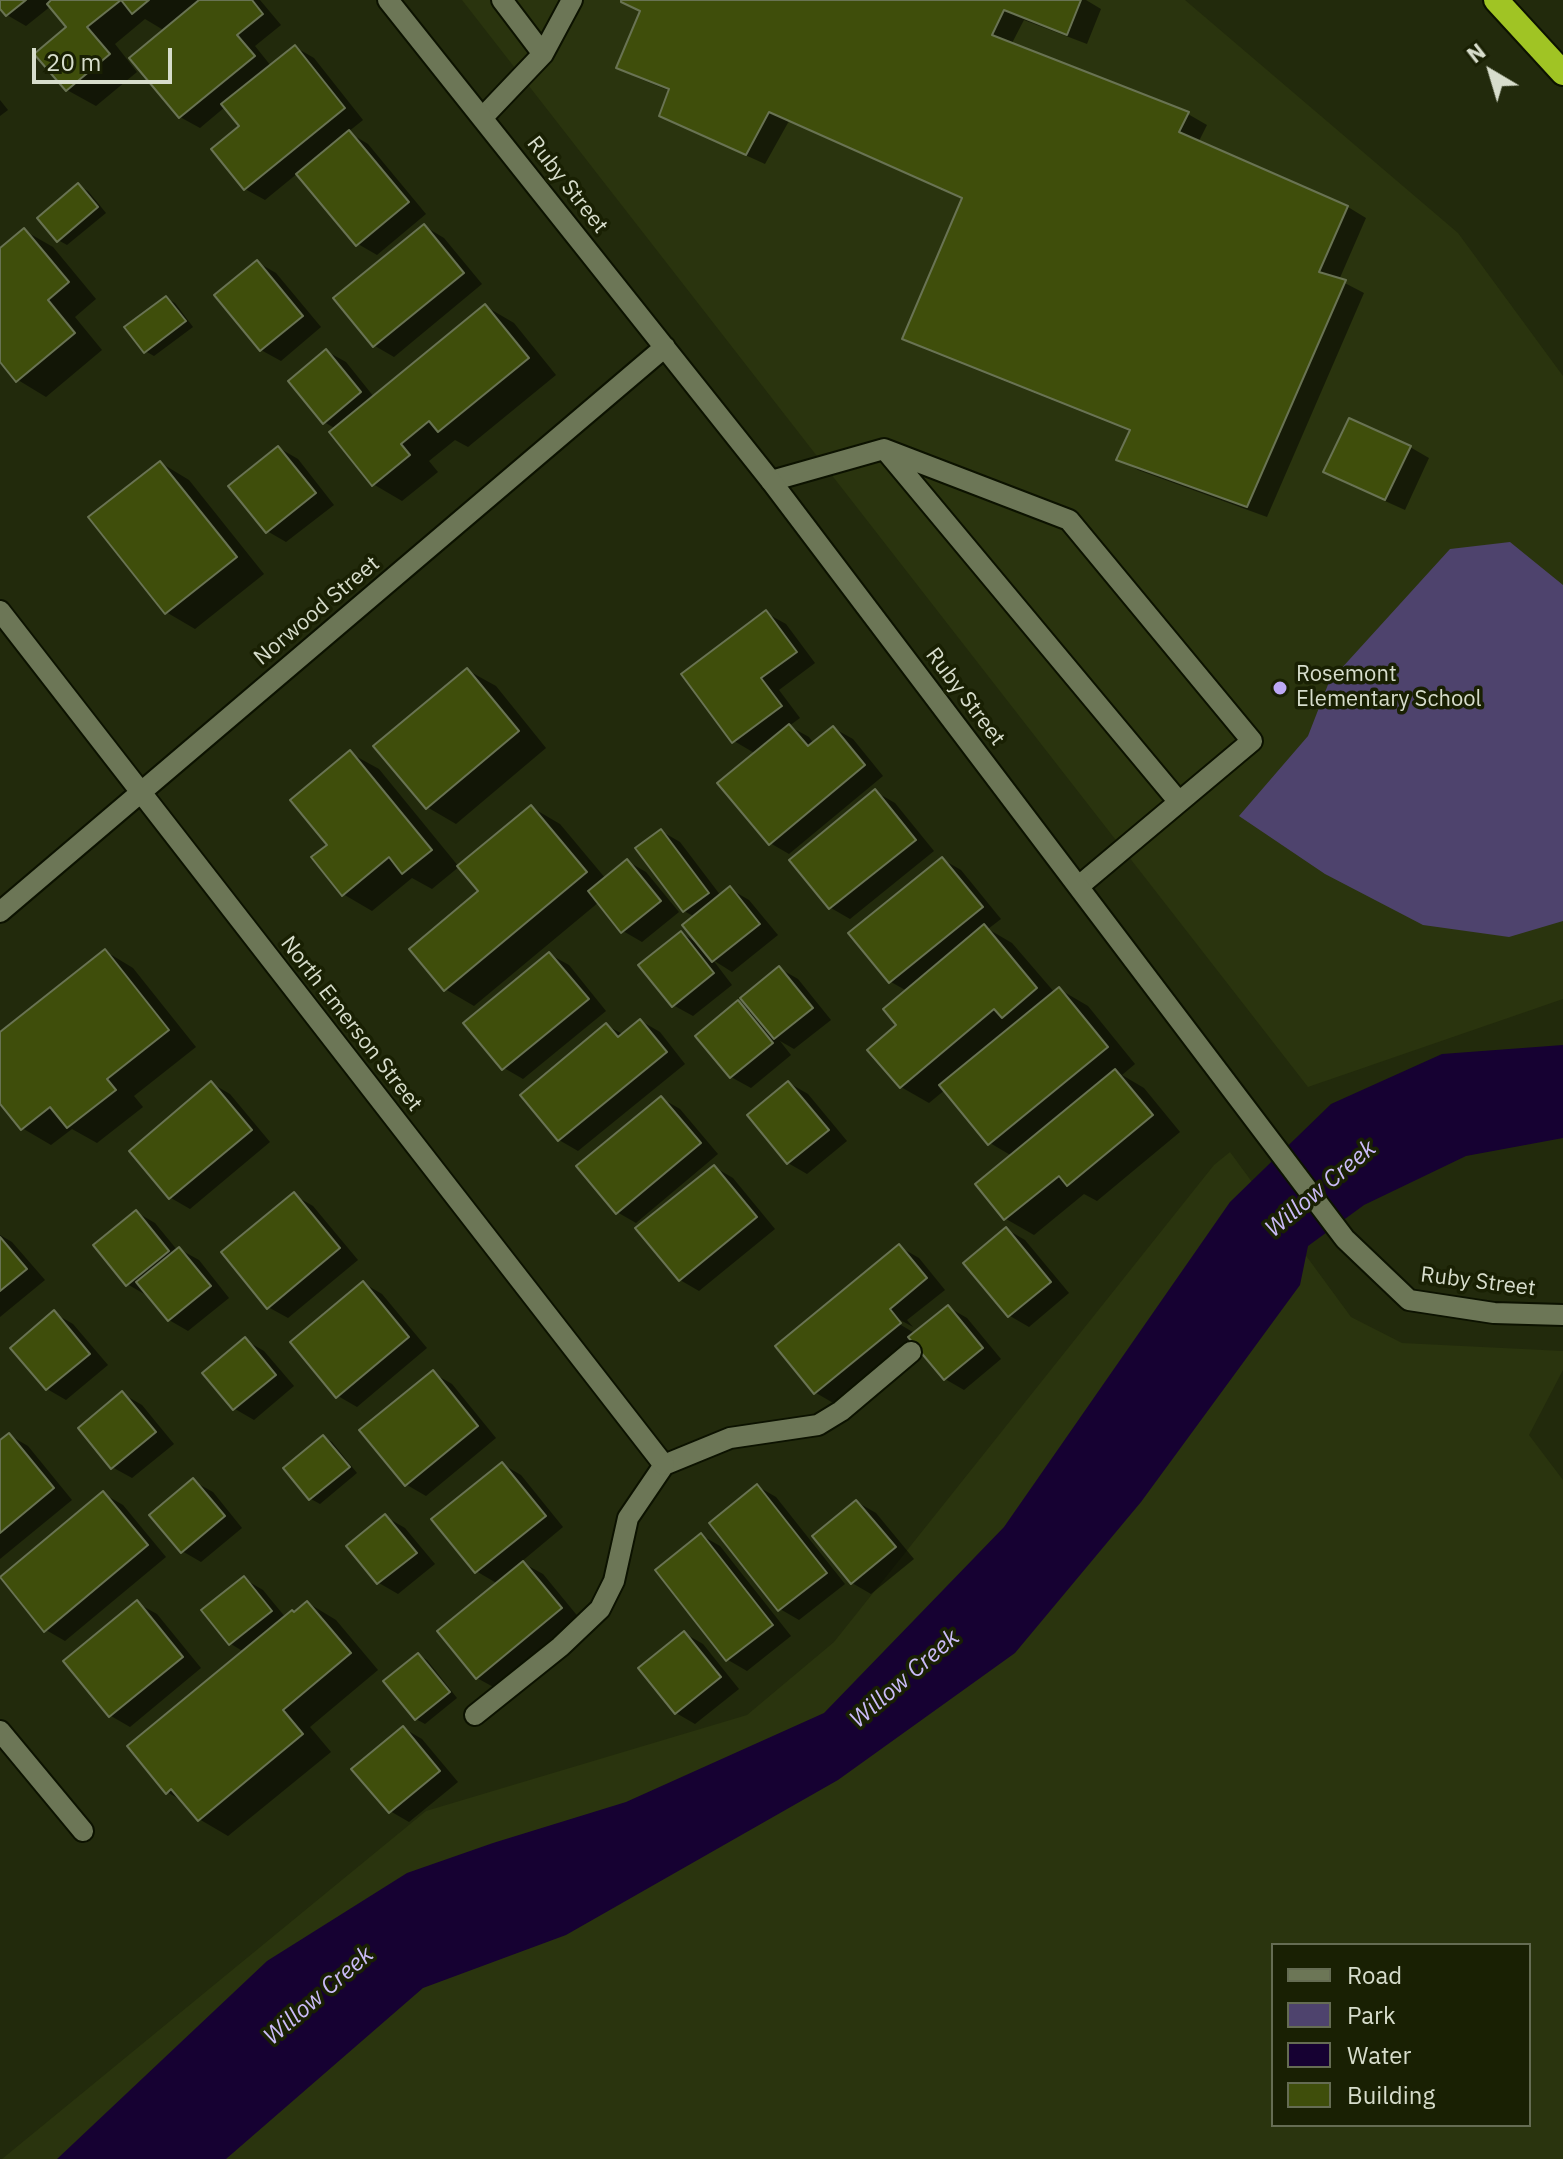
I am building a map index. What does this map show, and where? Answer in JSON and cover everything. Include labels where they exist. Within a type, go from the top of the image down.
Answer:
[{"type":"highway","points":[[1496,0],[1563,73]]},
{"type":"street","name":"Ruby Street","points":[[388,0],[771,481],[1345,1239],[1409,1300],[1494,1313],[1563,1315]]},
{"type":"street","points":[[502,0],[543,54]]},
{"type":"street","points":[[483,117],[543,54],[572,0]]},
{"type":"street","name":"Norwood Street","points":[[0,912],[665,347]]},
{"type":"street","points":[[884,449],[1179,802]]},
{"type":"street","points":[[771,481],[884,449],[1069,520],[1252,741],[1079,886]]},
{"type":"street","name":"North Emerson Street","points":[[0,611],[664,1465]]},
{"type":"street","points":[[475,1715],[560,1647],[600,1609],[614,1581],[628,1518],[664,1465],[730,1438],[818,1425],[841,1411],[911,1352]]},
{"type":"street","points":[[0,1731],[83,1831]]},
{"type":"shaded area","name":"Rosemont Elementary School","points":[[462,0],[1185,0],[1458,233],[1563,376],[1563,999],[1308,1087]]},
{"type":"shaded area","points":[[1230,1152],[1351,1317],[1402,1343],[1563,1351],[1563,1370],[1529,1435],[1563,1480],[1563,2159],[2,2159],[426,1811],[747,1715],[834,1642],[1214,1165]]},
{"type":"green space","points":[[1510,542],[1563,585],[1563,921],[1509,937],[1423,925],[1325,874],[1239,816],[1308,736],[1329,682],[1450,549]]},
{"type":"water","name":"Willow Creek","points":[[1563,1045],[1563,1138],[1466,1156],[1364,1205],[1308,1246],[1300,1285],[1141,1502],[1015,1653],[838,1780],[566,1935],[423,1988],[226,2159],[57,2159],[267,1961],[407,1873],[626,1802],[824,1713],[1004,1527],[1230,1202],[1331,1104],[1442,1054]]},
{"type":"building","points":[[0,0],[26,0],[6,16],[0,9]]},
{"type":"building","points":[[51,0],[121,0],[87,27],[110,54],[66,91],[34,54],[66,27],[47,4]]},
{"type":"building","points":[[121,0],[149,0],[132,14]]},
{"type":"building","points":[[199,0],[252,0],[263,14],[237,35],[255,56],[179,118],[129,58]]},
{"type":"building","points":[[621,0],[1081,0],[1067,35],[1004,10],[992,35],[1189,112],[1179,132],[1348,206],[1319,272],[1346,280],[1247,507],[1116,460],[1130,430],[902,339],[962,198],[769,112],[746,155],[659,116],[669,89],[616,68],[640,11]]},
{"type":"building","points":[[295,45],[345,108],[244,190],[211,149],[239,126],[221,104]]},
{"type":"building","points":[[349,130],[409,202],[356,246],[296,174]]},
{"type":"building","points":[[78,183],[98,207],[57,242],[37,218]]},
{"type":"building","points":[[424,224],[464,273],[373,347],[333,298]]},
{"type":"building","points":[[24,228],[69,282],[48,300],[75,333],[16,382],[0,362],[0,248]]},
{"type":"building","points":[[257,260],[303,316],[260,351],[214,295]]},
{"type":"building","points":[[166,296],[186,321],[144,353],[124,327]]},
{"type":"building","points":[[485,304],[529,358],[438,432],[429,421],[401,444],[410,455],[372,486],[329,432]]},
{"type":"building","points":[[326,349],[361,392],[323,424],[288,381]]},
{"type":"building","points":[[1349,418],[1411,446],[1385,500],[1323,472]]},
{"type":"building","points":[[278,446],[316,493],[266,533],[228,486]]},
{"type":"building","points":[[160,461],[237,557],[165,614],[88,517]]},
{"type":"building","points":[[766,610],[797,652],[761,678],[782,706],[732,743],[681,674]]},
{"type":"building","points":[[467,668],[519,731],[426,809],[373,746]]},
{"type":"building","points":[[789,724],[808,746],[833,726],[865,765],[769,845],[717,783]]},
{"type":"building","points":[[350,750],[432,850],[402,874],[389,857],[342,896],[311,857],[327,845],[290,800]]},
{"type":"building","points":[[875,789],[916,840],[829,909],[789,860]]},
{"type":"building","points":[[531,805],[587,872],[444,991],[409,949],[478,891],[457,866]]},
{"type":"building","points":[[661,829],[709,893],[683,912],[635,848]]},
{"type":"building","points":[[942,857],[983,907],[889,983],[848,933]]},
{"type":"building","points":[[627,859],[661,901],[621,933],[588,891]]},
{"type":"building","points":[[730,886],[760,924],[712,962],[682,925]]},
{"type":"building","points":[[984,924],[1037,988],[1002,1018],[994,1009],[900,1088],[867,1050],[896,1025],[883,1009]]},
{"type":"building","points":[[681,931],[714,973],[672,1007],[638,965]]},
{"type":"building","points":[[105,949],[169,1030],[107,1079],[116,1090],[67,1128],[50,1107],[21,1130],[0,1104],[0,1032]]},
{"type":"building","points":[[549,952],[589,999],[502,1070],[463,1023]]},
{"type":"building","points":[[779,966],[813,1008],[774,1039],[740,998]]},
{"type":"building","points":[[1059,987],[1108,1047],[988,1145],[939,1085]]},
{"type":"building","points":[[738,1000],[773,1043],[730,1078],[695,1036]]},
{"type":"building","points":[[640,1019],[667,1052],[558,1141],[520,1095],[606,1023],[618,1037]]},
{"type":"building","points":[[1115,1069],[1153,1115],[1067,1186],[1059,1176],[1004,1220],[975,1184]]},
{"type":"building","points":[[211,1081],[252,1130],[169,1199],[129,1151]]},
{"type":"building","points":[[788,1081],[829,1130],[787,1164],[747,1115]]},
{"type":"building","points":[[661,1096],[701,1143],[616,1214],[576,1166]]},
{"type":"building","points":[[714,1165],[757,1217],[679,1281],[635,1228]]},
{"type":"building","points":[[294,1192],[340,1248],[267,1309],[221,1252]]},
{"type":"building","points":[[136,1210],[169,1251],[126,1286],[93,1245]]},
{"type":"building","points":[[1006,1227],[1051,1282],[1008,1317],[963,1263]]},
{"type":"building","points":[[0,1237],[27,1269],[0,1291]]},
{"type":"building","points":[[899,1244],[927,1278],[890,1309],[901,1323],[814,1394],[775,1346]]},
{"type":"building","points":[[179,1247],[211,1286],[168,1321],[136,1282]]},
{"type":"building","points":[[363,1281],[409,1337],[336,1398],[290,1342]]},
{"type":"building","points":[[948,1305],[983,1348],[944,1380],[908,1337]]},
{"type":"building","points":[[54,1310],[90,1354],[46,1390],[10,1348]]},
{"type":"building","points":[[245,1337],[276,1375],[233,1410],[202,1373]]},
{"type":"building","points":[[433,1370],[478,1426],[405,1486],[359,1430]]},
{"type":"building","points":[[122,1391],[156,1432],[111,1469],[78,1428]]},
{"type":"building","points":[[9,1433],[54,1488],[0,1533],[0,1440]]},
{"type":"building","points":[[323,1435],[350,1467],[309,1500],[283,1468]]},
{"type":"building","points":[[502,1462],[546,1516],[475,1573],[431,1519]]},
{"type":"building","points":[[193,1478],[225,1516],[181,1553],[149,1515]]},
{"type":"building","points":[[757,1484],[827,1573],[778,1611],[709,1523]]},
{"type":"building","points":[[103,1491],[148,1545],[44,1632],[0,1577]]},
{"type":"building","points":[[856,1500],[896,1547],[851,1584],[812,1536]]},
{"type":"building","points":[[385,1514],[417,1553],[377,1584],[346,1546]]},
{"type":"building","points":[[701,1533],[773,1625],[726,1661],[655,1570]]},
{"type":"building","points":[[523,1561],[562,1608],[476,1679],[437,1631]]},
{"type":"building","points":[[244,1576],[272,1611],[229,1645],[201,1610]]},
{"type":"building","points":[[137,1600],[183,1657],[109,1717],[63,1661]]},
{"type":"building","points":[[307,1601],[351,1653],[283,1710],[303,1734],[198,1821],[171,1789],[166,1794],[127,1746],[292,1610],[294,1612]]},
{"type":"building","points":[[684,1631],[721,1677],[675,1714],[638,1668]]},
{"type":"building","points":[[418,1653],[450,1692],[415,1720],[383,1681]]},
{"type":"building","points":[[403,1726],[440,1771],[389,1813],[351,1769]]},
{"type":"place","name":"Rosemont Elementary School","points":[[1280,688]]}]
